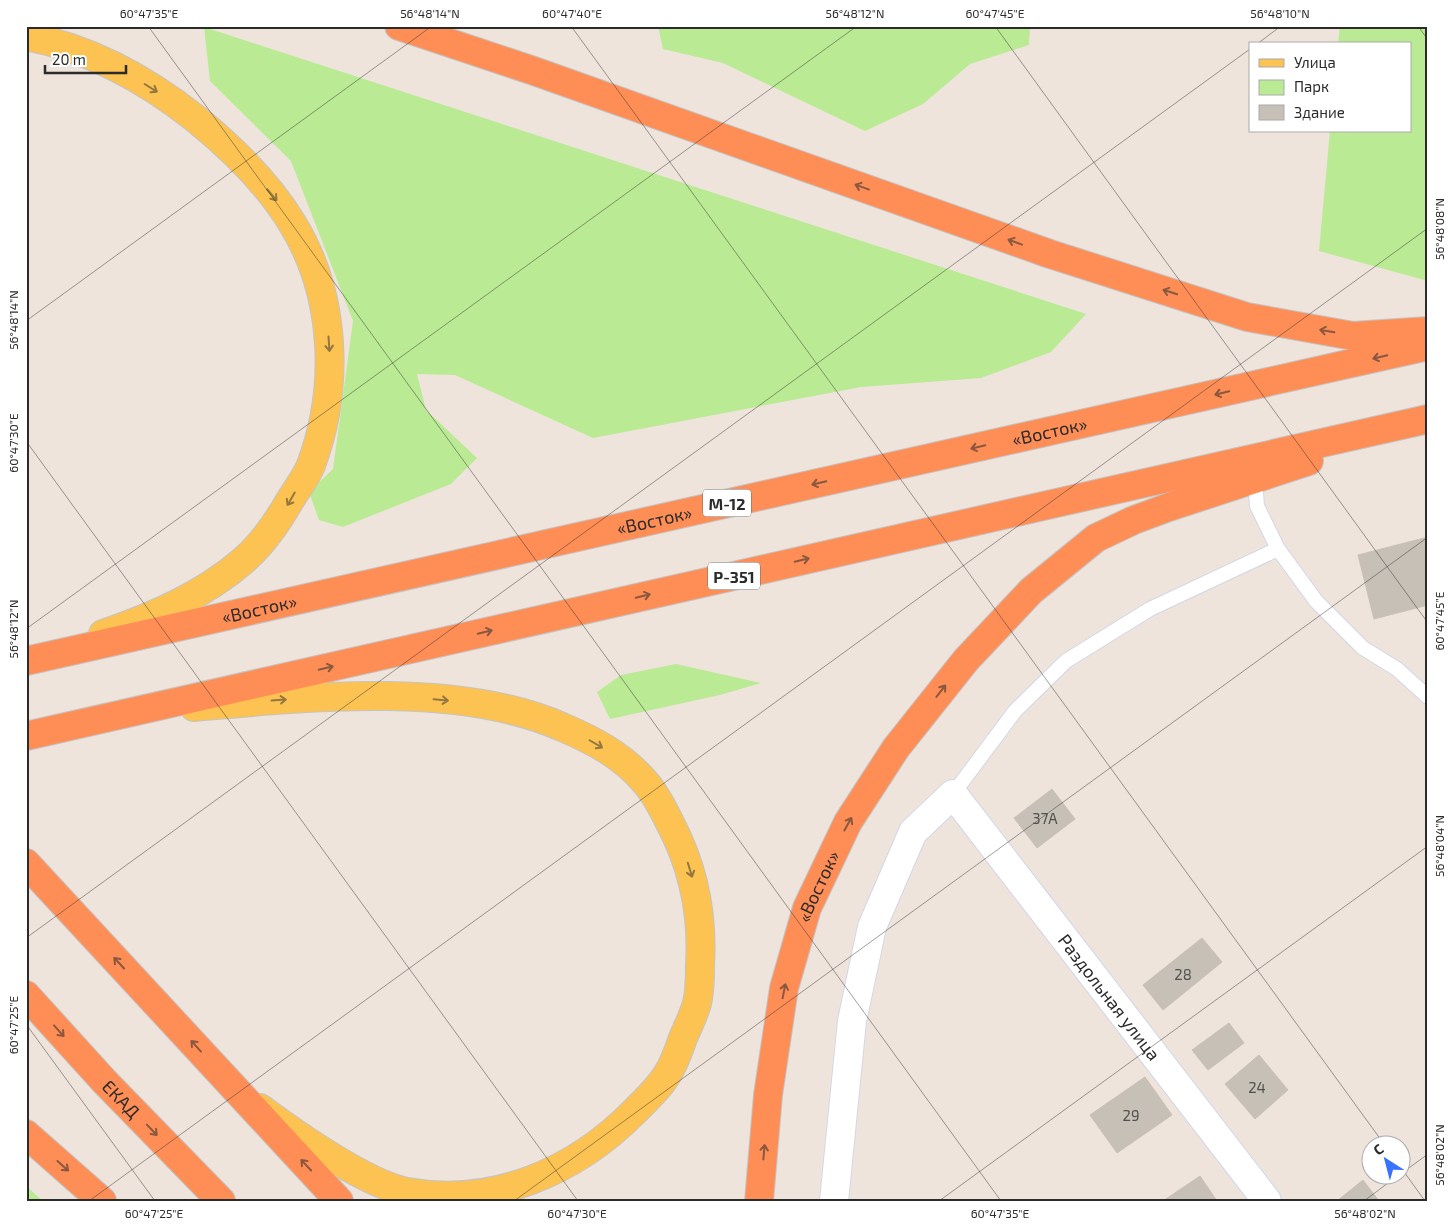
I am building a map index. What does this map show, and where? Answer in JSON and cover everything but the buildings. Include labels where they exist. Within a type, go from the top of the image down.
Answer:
[{"type":"highway","points":[[399,26],[534,71],[1050,254],[1247,317],[1353,336],[1428,331]]},
{"type":"highway","name":"«Восток»","points":[[26,659],[1428,346]]},
{"type":"highway","name":"«Восток»","points":[[760,1201],[768,1095],[784,988],[807,908],[848,822],[896,748],[966,660],[1031,591],[1096,538],[1134,520],[1169,507],[1254,480],[1428,419]]},
{"type":"highway","name":"Р-351","points":[[33,734],[1428,419]]},
{"type":"highway","points":[[28,866],[340,1201]]},
{"type":"highway","name":"ЕКАД","points":[[26,995],[105,1082],[221,1201]]},
{"type":"highway","points":[[26,1134],[102,1201]]},
{"type":"main road","points":[[26,36],[44,39],[89,55],[126,72],[180,107],[234,150],[277,199],[293,224],[318,283],[326,312],[330,347],[329,382],[323,425],[310,467],[283,512],[244,560],[207,587],[165,610],[134,624],[26,659]]},
{"type":"main road","points":[[33,734],[192,707],[314,698],[412,697],[473,703],[519,713],[559,725],[592,741],[624,761],[647,784],[664,811],[679,841],[691,872],[698,905],[702,939],[697,1001],[669,1072],[654,1092],[623,1123],[585,1154],[539,1177],[494,1192],[462,1195],[406,1192],[381,1183],[322,1150],[233,1087]]},
{"type":"street","points":[[834,1201],[852,1021],[872,927],[913,832],[953,794]]},
{"type":"street","name":"Раздольная улица","points":[[953,794],[1267,1201]]},
{"type":"lane","points":[[1254,480],[1257,506],[1278,549],[1316,601],[1363,648],[1397,669],[1428,697]]},
{"type":"lane","points":[[953,794],[1015,711],[1066,662],[1150,609],[1278,549]]},
{"type":"green space","points":[[658,26],[1030,26],[1029,45],[970,64],[923,104],[865,131],[723,63],[663,49]]},
{"type":"green space","points":[[1340,26],[1428,26],[1428,281],[1319,251],[1330,132],[1412,132],[1412,42],[1338,42]]},
{"type":"green space","points":[[204,27],[1086,314],[1051,352],[981,378],[861,387],[593,438],[455,375],[417,374],[426,410],[477,458],[451,484],[343,527],[319,520],[309,492],[333,469],[353,321],[291,161],[210,81]]},
{"type":"green space","points":[[676,664],[761,683],[720,695],[610,719],[597,692],[621,675]]},
{"type":"green space","points":[[26,1186],[43,1201],[26,1201]]}]
